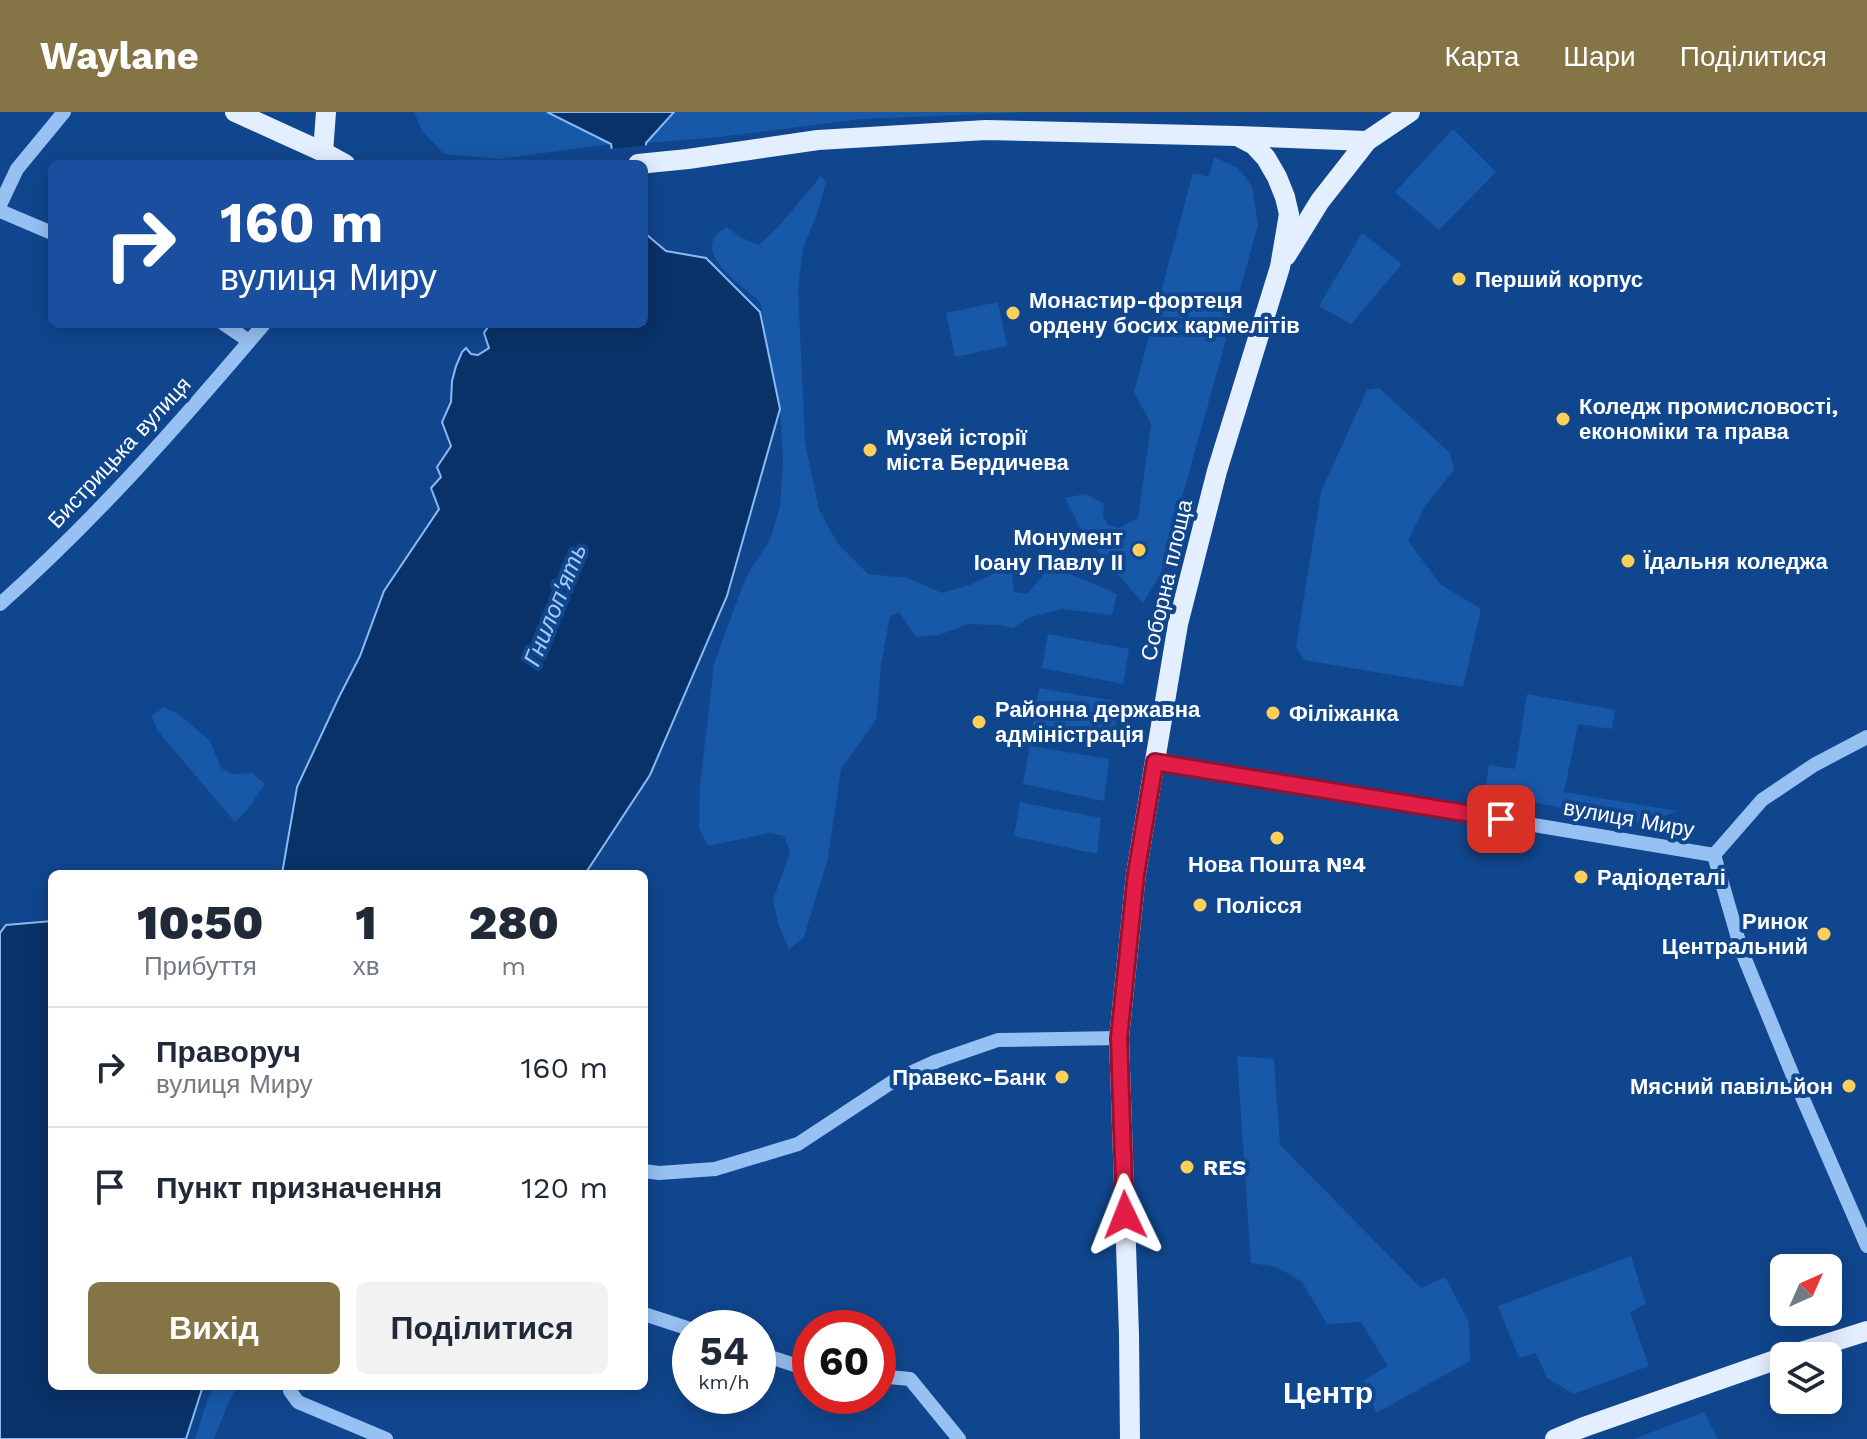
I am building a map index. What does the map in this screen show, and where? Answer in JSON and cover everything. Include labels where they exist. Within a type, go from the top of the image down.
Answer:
[{"type":"main road","points":[[235,112],[324,158],[326,112]]},
{"type":"main road","name":"Соборна площа","points":[[1280,267],[1320,201],[1367,141],[1410,112]]},
{"type":"main road","points":[[648,163],[818,140],[986,130],[1367,141]]},
{"type":"main road","name":"Соборна площа","points":[[1130,1439],[1119,1038],[1136,874],[1172,651],[1217,471],[1280,267],[1289,214],[1277,177],[1266,158],[1254,145],[1237,136]]},
{"type":"main road","points":[[1833,1342],[1867,1331]]},
{"type":"main road","points":[[1555,1439],[1770,1363]]},
{"type":"street","points":[[48,231],[0,208],[17,169],[64,112]]},
{"type":"street","points":[[230,328],[249,341]]},
{"type":"street","name":"Бистрицька вулиця","points":[[0,604],[48,561],[137,468],[260,328]]},
{"type":"street","name":"вулиця Миру","points":[[1155,762],[1714,855],[1762,800],[1814,765],[1867,737]]},
{"type":"street","points":[[1714,855],[1742,952],[1867,1246]]},
{"type":"street","points":[[648,1172],[715,1169],[798,1144],[895,1080],[937,1061],[998,1040],[1119,1038]]},
{"type":"street","points":[[648,1315],[672,1323]]},
{"type":"street","points":[[896,1378],[910,1379],[959,1439]]},
{"type":"street","points":[[290,1390],[298,1402],[386,1439]]},
{"type":"shaded area","points":[[414,112],[547,112],[611,144],[499,159],[444,154],[422,131]]},
{"type":"shaded area","points":[[674,112],[1031,112],[862,119],[646,143]]},
{"type":"shaded area","points":[[1453,129],[1496,172],[1439,230],[1395,192]]},
{"type":"shaded area","points":[[1214,157],[1238,168],[1252,186],[1258,225],[1161,573],[1143,603],[1083,534],[1065,498],[1085,494],[1104,504],[1103,516],[1108,525],[1119,528],[1138,518],[1151,424],[1134,392],[1193,173],[1209,177]]},
{"type":"shaded area","points":[[821,176],[826,182],[803,248],[798,289],[805,442],[819,510],[838,544],[868,574],[908,578],[942,593],[970,585],[1003,569],[1012,573],[1014,592],[1027,594],[1045,573],[1070,574],[1117,594],[1112,615],[1062,609],[1028,618],[1013,628],[968,624],[940,635],[916,637],[899,612],[890,616],[876,720],[841,769],[828,858],[804,937],[789,949],[773,900],[790,852],[784,836],[770,833],[708,846],[699,828],[700,786],[714,664],[749,572],[770,540],[780,506],[783,458],[780,409],[761,303],[721,266],[712,246],[716,236],[727,227],[759,245]]},
{"type":"shaded area","points":[[1362,233],[1402,264],[1351,324],[1319,306]]},
{"type":"shaded area","points":[[998,302],[1007,346],[955,357],[946,313]]},
{"type":"shaded area","points":[[1379,388],[1450,453],[1454,470],[1425,506],[1408,541],[1440,584],[1481,609],[1463,687],[1304,660],[1296,647],[1321,492],[1367,390]]},
{"type":"shaded area","points":[[1048,634],[1129,649],[1123,684],[1042,668]]},
{"type":"shaded area","points":[[1039,688],[1120,702],[1114,739],[1033,725]]},
{"type":"shaded area","points":[[1527,694],[1615,710],[1612,729],[1578,724],[1564,792],[1677,811],[1645,824],[1485,793],[1489,765],[1515,769]]},
{"type":"shaded area","points":[[164,707],[180,715],[210,741],[221,768],[233,774],[252,773],[265,784],[235,822],[157,730],[152,716]]},
{"type":"shaded area","points":[[1030,746],[1109,759],[1104,801],[1023,784]]},
{"type":"shaded area","points":[[1020,802],[1101,818],[1097,854],[1014,836]]},
{"type":"shaded area","points":[[1237,1056],[1274,1059],[1280,1145],[1421,1288],[1445,1277],[1469,1322],[1470,1361],[1376,1413],[1364,1380],[1388,1366],[1361,1322],[1327,1324],[1302,1282],[1277,1267],[1251,1263]]},
{"type":"shaded area","points":[[1631,1256],[1646,1304],[1630,1312],[1649,1366],[1574,1394],[1547,1378],[1536,1353],[1519,1358],[1498,1306]]},
{"type":"shaded area","points":[[213,1390],[236,1390],[214,1439],[195,1439]]},
{"type":"shaded area","points":[[1704,1412],[1718,1439],[1634,1439]]},
{"type":"water","points":[[547,112],[674,112],[646,143],[645,160],[613,160],[611,144]]},
{"type":"water","name":"Гнилоп'ять","points":[[648,236],[666,251],[706,258],[760,312],[780,409],[727,596],[650,775],[588,870],[283,870],[297,787],[360,656],[384,591],[439,509],[431,488],[441,477],[437,467],[451,446],[442,422],[451,402],[452,381],[466,348],[471,354],[478,355],[489,348],[484,333],[487,328],[648,328]]},
{"type":"water","points":[[48,921],[48,1390],[202,1390],[186,1439],[0,1439],[0,933],[6,925]]},
{"type":"pier","points":[[650,145],[649,182],[648,160],[609,160],[608,149]]},
{"type":"place","name":"Перший корпус","points":[[1459,279]]},
{"type":"place","name":"Монастир-фортеця ордену босих кармелітів","points":[[1013,313]]},
{"type":"place","name":"Коледж промисловості, економіки та права","points":[[1563,419]]},
{"type":"place","name":"Музей історії міста Бердичева","points":[[870,450]]},
{"type":"place","name":"Монумент Іоану Павлу ІІ","points":[[1139,550]]},
{"type":"place","name":"Їдальня коледжа","points":[[1628,561]]},
{"type":"place","name":"Філіжанка","points":[[1273,713]]},
{"type":"place","name":"Районна державна адміністрація","points":[[979,722]]},
{"type":"place","name":"Нова Пошта №4","points":[[1277,838]]},
{"type":"place","name":"Радіодеталі","points":[[1581,877]]},
{"type":"place","name":"Полісся","points":[[1200,905]]},
{"type":"place","name":"Ринок Центральний","points":[[1824,934]]},
{"type":"place","name":"Правекс-Банк","points":[[1062,1077]]},
{"type":"place","name":"Мясний павільйон","points":[[1849,1086]]},
{"type":"place","name":"RES","points":[[1187,1167]]},
{"type":"district","name":"Центр","points":[[1328,1393]]},
{"type":"route","points":[[1125,1215],[1119,1038],[1136,874],[1155,762],[1501,819]]}]
